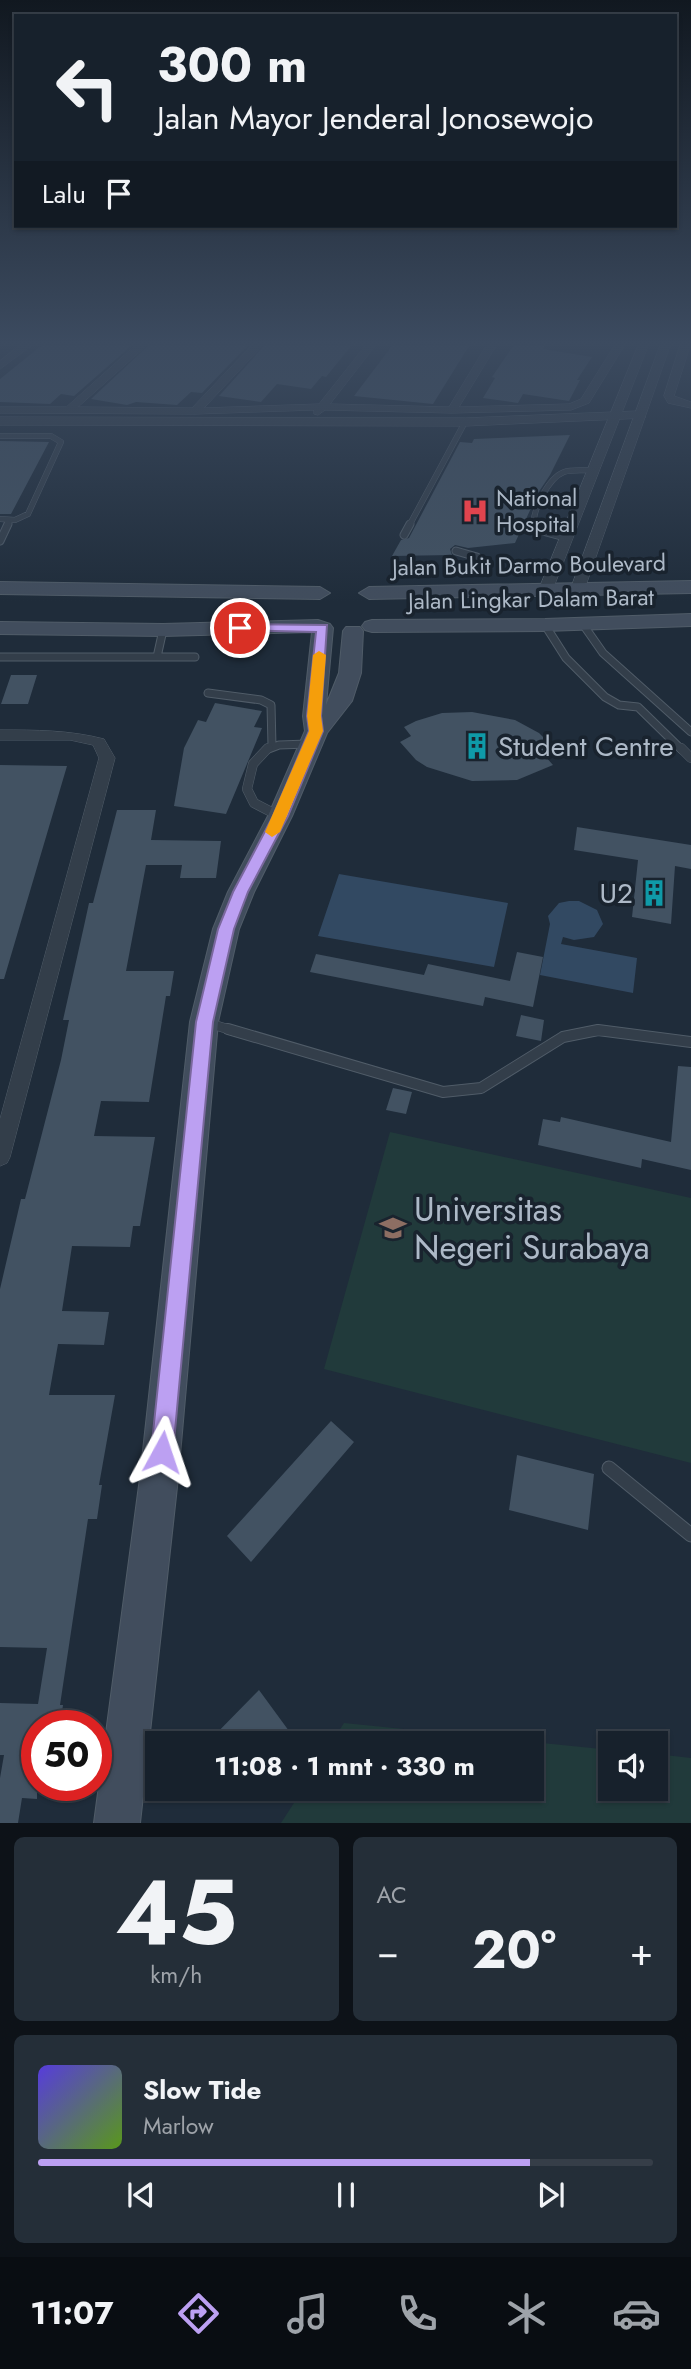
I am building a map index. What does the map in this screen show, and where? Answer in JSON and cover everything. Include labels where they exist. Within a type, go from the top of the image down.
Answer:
[{"type":"main road","name":"Jalan Bukit Darmo Boulevard","points":[[0,588],[390,593],[691,587]]},
{"type":"main road","points":[[313,737],[320,627],[306,615],[307,603],[345,591],[377,598],[383,613],[372,627]]},
{"type":"main road","points":[[117,1823],[159,1478],[204,1022],[226,929],[241,892],[280,816],[313,737],[341,701],[350,673],[390,593]]},
{"type":"main road","name":"Jalan Lingkar Dalam Barat","points":[[0,628],[545,625],[691,620]]},
{"type":"street","points":[[546,589],[609,431]]},
{"type":"street","points":[[578,588],[634,431]]},
{"type":"street","points":[[0,735],[70,735],[99,742],[107,758],[0,1157]]},
{"type":"lane","points":[[404,536],[461,431]]},
{"type":"lane","points":[[0,436],[51,436],[61,442],[28,514],[24,518],[0,519]]},
{"type":"lane","points":[[565,537],[535,529],[533,517],[552,481],[564,472],[593,470]]},
{"type":"lane","points":[[0,541],[10,520]]},
{"type":"lane","points":[[456,551],[477,557]]},
{"type":"lane","points":[[582,623],[603,653],[691,732]]},
{"type":"lane","points":[[545,625],[566,658],[605,698],[619,705],[638,707],[657,701]]},
{"type":"lane","points":[[157,657],[163,629]]},
{"type":"lane","points":[[0,657],[195,657]]},
{"type":"lane","points":[[208,693],[261,700],[271,705],[272,746]]},
{"type":"lane","points":[[638,707],[691,758]]},
{"type":"lane","points":[[280,816],[253,802],[247,791],[247,777],[260,753],[272,746],[313,737]]},
{"type":"lane","points":[[204,1022],[443,1092],[481,1088],[564,1037],[598,1030],[691,1042]]},
{"type":"lane","points":[[609,1468],[691,1535]]},
{"type":"green space","points":[[390,1132],[691,1198],[691,1463],[324,1369]]},
{"type":"green space","points":[[344,1723],[423,1731],[339,1731]]},
{"type":"green space","points":[[544,1743],[598,1749],[598,1801],[668,1801],[668,1755],[691,1758],[691,1823],[281,1823],[295,1801],[544,1801]]},
{"type":"water","points":[[339,874],[508,903],[494,967],[318,936]]},
{"type":"water","points":[[579,901],[597,910],[603,924],[594,937],[574,940],[563,937],[561,944],[637,958],[633,993],[540,975],[550,924],[548,916],[559,903]]},
{"type":"building","name":"National Hospital","points":[[570,435],[538,493],[515,543],[468,548],[455,545],[450,549],[452,555],[392,556],[401,540],[409,538],[460,442],[472,443],[474,439]]},
{"type":"building","points":[[0,441],[49,442],[11,514],[0,514]]},
{"type":"building","points":[[11,675],[37,675],[28,704],[1,704]]},
{"type":"building","points":[[215,703],[262,711],[254,727],[262,728],[226,814],[174,806],[184,748],[198,720],[206,722]]},
{"type":"building","name":"Student Centre","points":[[472,712],[515,720],[539,733],[556,750],[545,756],[553,765],[517,780],[472,781],[427,767],[416,760],[400,742],[411,736],[404,727],[416,721],[442,713]]},
{"type":"building","points":[[0,765],[67,766],[4,979],[0,979]]},
{"type":"building","points":[[117,810],[156,810],[151,840],[221,841],[216,878],[180,878],[182,865],[146,865],[126,971],[174,971],[170,996],[166,996],[149,1102],[101,1101],[94,1136],[155,1137],[140,1226],[133,1226],[130,1247],[72,1246],[62,1311],[109,1312],[104,1345],[58,1344],[49,1395],[115,1395],[99,1485],[102,1485],[97,1519],[88,1519],[60,1705],[63,1705],[62,1710],[21,1710],[22,1801],[18,1823],[0,1823],[0,1778],[4,1755],[0,1755],[0,1703],[38,1704],[47,1648],[0,1647],[0,1289],[21,1199],[25,1199],[61,1060],[69,1020],[63,1020],[89,903],[93,903]]},
{"type":"building","name":"U2","points":[[577,827],[691,845],[691,869],[675,866],[671,924],[632,917],[638,860],[574,850]]},
{"type":"building","points":[[517,952],[543,957],[533,1007],[485,997],[483,1006],[310,972],[316,954],[424,975],[428,964],[510,981]]},
{"type":"building","points":[[521,1015],[544,1020],[541,1041],[516,1036]]},
{"type":"building","points":[[678,1066],[691,1067],[691,1170],[642,1159],[641,1168],[538,1145],[543,1119],[560,1122],[561,1117],[671,1142]]},
{"type":"building","points":[[393,1088],[412,1092],[406,1114],[386,1110]]},
{"type":"building","points":[[331,1421],[354,1442],[251,1562],[227,1536]]},
{"type":"building","points":[[517,1455],[594,1474],[588,1530],[509,1510]]},
{"type":"building","points":[[259,1690],[289,1731],[219,1731]]},
{"type":"slow traffic","points":[[272,832],[316,731],[314,716],[319,655]]},
{"type":"place","name":"National Hospital","points":[[475,511]]},
{"type":"place","name":"Student Centre","points":[[477,746]]},
{"type":"place","name":"U2","points":[[654,893]]},
{"type":"place","name":"Universitas Negeri Surabaya","points":[[393,1228]]},
{"type":"route","points":[[162,1452],[204,1022],[226,929],[241,892],[280,816],[316,731],[314,716],[323,628],[240,628]]}]
